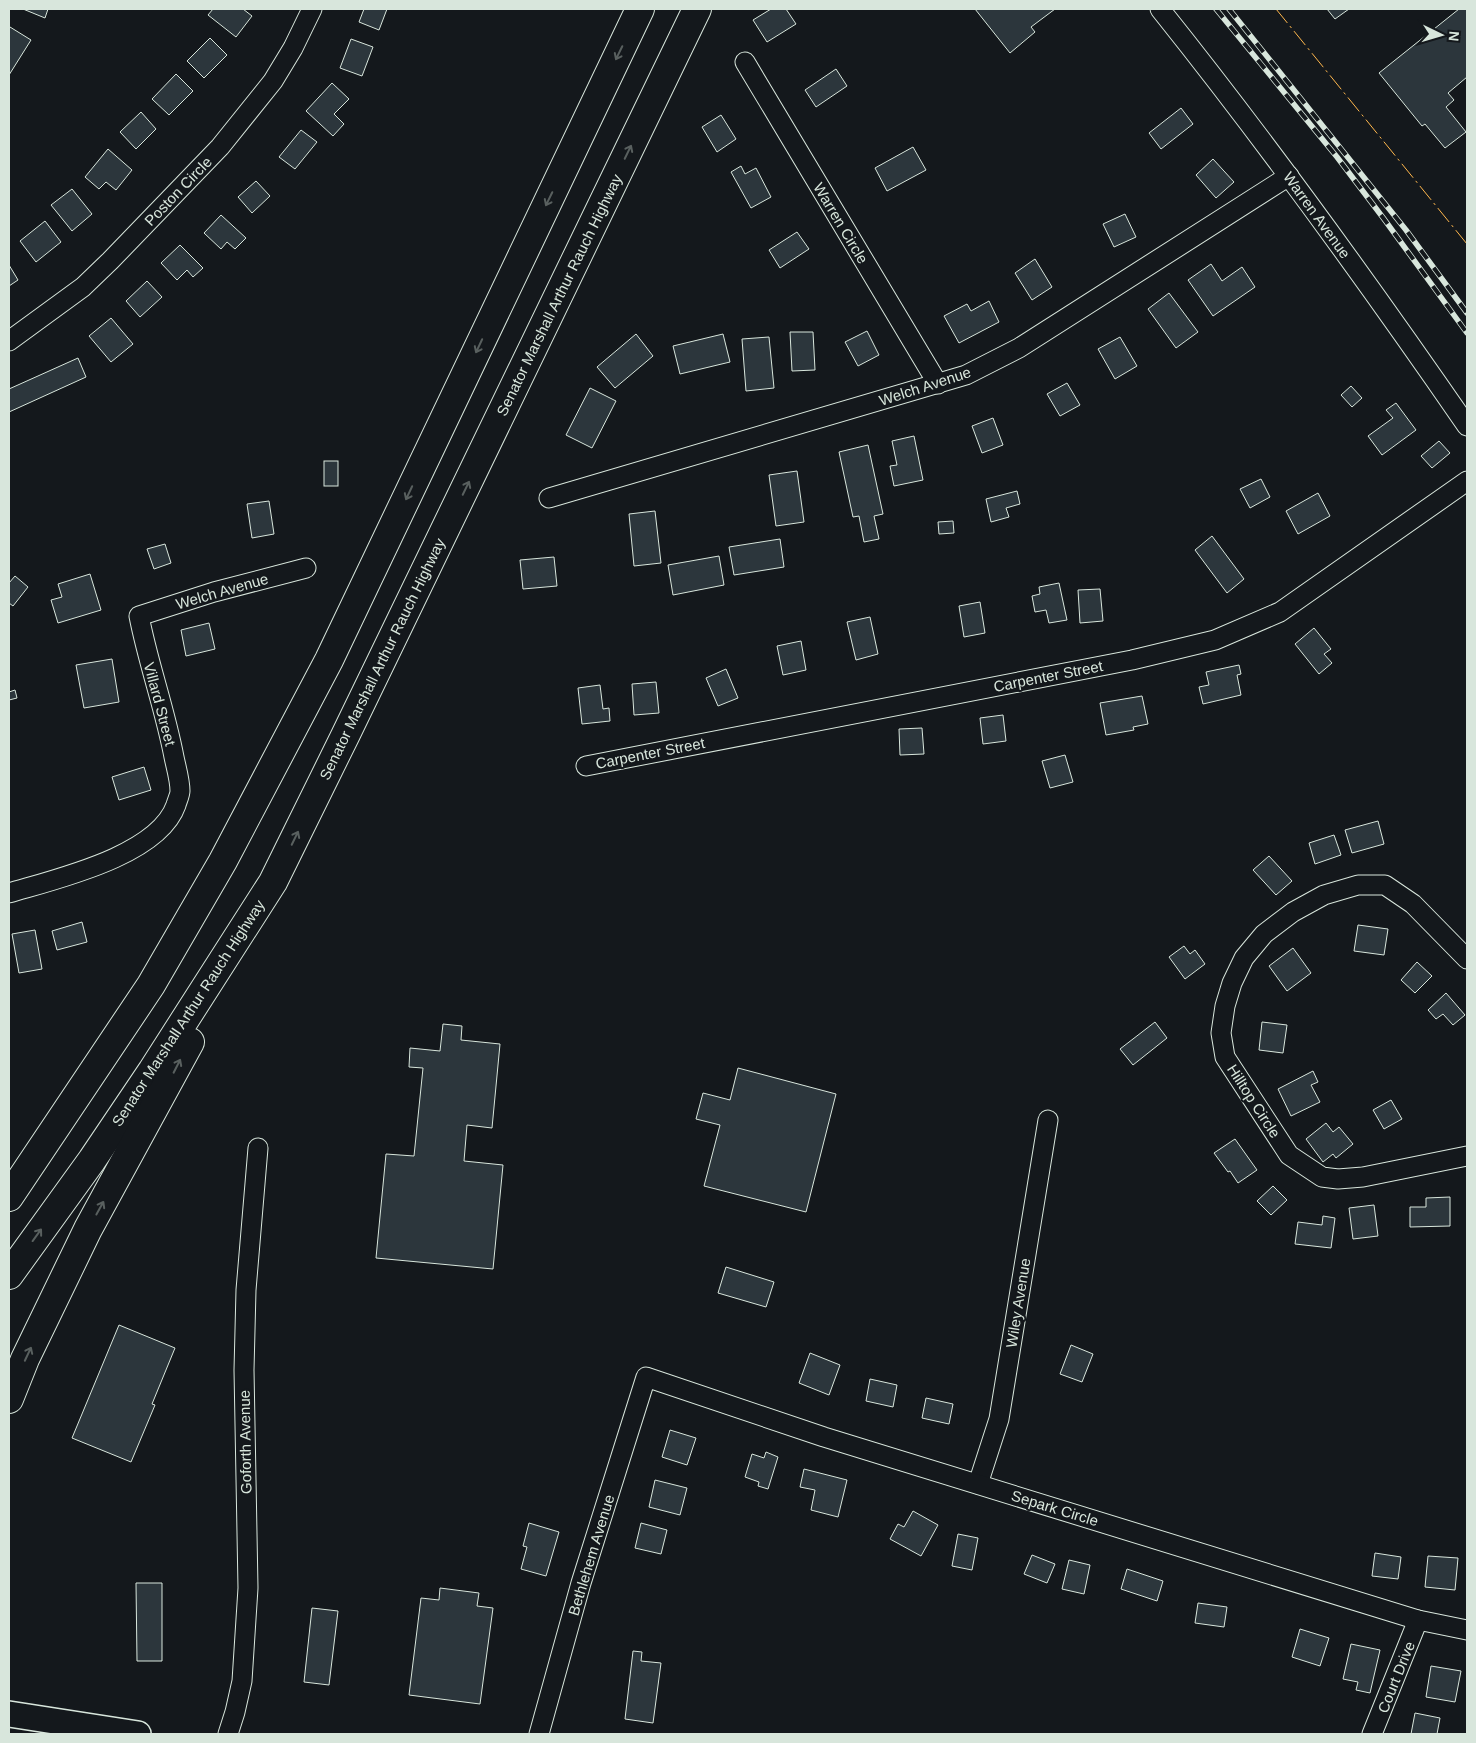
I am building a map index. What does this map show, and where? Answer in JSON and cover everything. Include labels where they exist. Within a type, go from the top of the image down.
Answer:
[{"type":"highway","points":[[9,1197],[151,985],[223,861],[329,660],[640,9]]},
{"type":"highway","name":"Senator Marshall Arthur Rauch Highway","points":[[9,1275],[92,1160],[152,1071],[273,882],[350,727],[697,9]]},
{"type":"highway","points":[[9,1399],[29,1350],[88,1229],[162,1095],[273,882]]},
{"type":"main road","points":[[9,1714],[136,1734]]},
{"type":"street","name":"Poston Circle","points":[[9,341],[83,287],[220,147],[272,81],[293,48],[312,9]]},
{"type":"street","name":"Warren Avenue","points":[[1160,9],[1232,99],[1290,176],[1391,316],[1467,426]]},
{"type":"street","name":"Warren Circle","points":[[745,62],[938,384]]},
{"type":"street","name":"Welch Avenue","points":[[548,498],[966,375],[1019,348],[1290,176]]},
{"type":"street","name":"Carpenter Street","points":[[586,766],[1132,660],[1215,640],[1280,612],[1467,481]]},
{"type":"street","name":"Welch Avenue","points":[[139,616],[214,592],[306,568]]},
{"type":"street","name":"Villard Street","points":[[9,893],[105,862],[140,846],[165,825],[173,812],[180,791],[171,743],[144,642],[139,616]]},
{"type":"street","name":"Hilltop Circle","points":[[1467,959],[1413,904],[1385,885],[1358,885],[1324,895],[1293,912],[1264,934],[1244,958],[1232,983],[1225,1006],[1221,1033],[1225,1057],[1289,1155],[1322,1177],[1338,1179],[1363,1177],[1467,1156]]},
{"type":"street","name":"Wiley Avenue","points":[[978,1484],[999,1419],[1048,1120]]},
{"type":"street","name":"Goforth Avenue","points":[[228,1734],[242,1681],[248,1588],[246,1290],[258,1148]]},
{"type":"street","name":"Separk Circle","points":[[646,1377],[824,1437],[1418,1620],[1467,1630]]},
{"type":"street","name":"Bethlehem Avenue","points":[[539,1734],[581,1583],[646,1377]]},
{"type":"street","name":"Court Drive","points":[[1372,1734],[1418,1620]]},
{"type":"building","points":[[23,9],[48,9],[45,18]]},
{"type":"building","points":[[213,9],[243,9],[252,16],[236,37],[208,15]]},
{"type":"building","points":[[364,9],[387,9],[379,30],[359,22]]},
{"type":"building","points":[[771,9],[786,9],[796,24],[767,42],[753,20]]},
{"type":"building","points":[[975,9],[1055,9],[1031,27],[1035,32],[1010,53]]},
{"type":"building","points":[[1327,9],[1349,9],[1335,19]]},
{"type":"building","points":[[1459,9],[1467,9],[1467,77],[1448,93],[1454,100],[1446,107],[1466,132],[1445,148],[1425,124],[1422,126],[1379,73]]},
{"type":"building","points":[[10,27],[31,40],[9,75],[9,30]]},
{"type":"building","points":[[210,38],[227,55],[204,78],[187,61]]},
{"type":"building","points":[[351,39],[373,47],[362,76],[340,68]]},
{"type":"building","points":[[836,69],[847,86],[816,107],[805,90]]},
{"type":"building","points":[[176,74],[193,91],[169,115],[152,99]]},
{"type":"building","points":[[332,83],[349,99],[334,114],[344,124],[333,136],[306,111]]},
{"type":"building","points":[[1181,108],[1193,124],[1161,149],[1149,133]]},
{"type":"building","points":[[141,112],[156,129],[136,149],[120,132]]},
{"type":"building","points":[[721,115],[736,139],[717,152],[702,127]]},
{"type":"building","points":[[301,130],[317,142],[295,169],[279,157]]},
{"type":"building","points":[[913,147],[926,170],[887,191],[875,168]]},
{"type":"building","points":[[108,149],[132,170],[116,190],[106,182],[99,189],[85,177]]},
{"type":"building","points":[[1213,159],[1234,182],[1216,198],[1196,175]]},
{"type":"building","points":[[741,166],[745,174],[756,168],[771,197],[751,208],[731,172]]},
{"type":"building","points":[[256,181],[270,196],[252,213],[238,197]]},
{"type":"building","points":[[72,189],[92,214],[72,231],[51,205]]},
{"type":"building","points":[[1125,214],[1136,237],[1114,247],[1103,224]]},
{"type":"building","points":[[221,215],[246,238],[235,249],[227,242],[221,249],[204,233]]},
{"type":"building","points":[[45,221],[61,242],[36,262],[20,241]]},
{"type":"building","points":[[797,232],[809,249],[780,268],[769,250]]},
{"type":"building","points":[[180,245],[203,268],[193,277],[187,270],[177,280],[161,263]]},
{"type":"building","points":[[1035,259],[1052,287],[1032,300],[1015,273]]},
{"type":"building","points":[[1211,264],[1222,281],[1242,267],[1255,287],[1213,316],[1188,280]]},
{"type":"building","points":[[9,265],[18,280],[9,286]]},
{"type":"building","points":[[147,281],[162,297],[140,317],[126,301]]},
{"type":"building","points":[[1169,293],[1198,332],[1176,348],[1148,309]]},
{"type":"building","points":[[989,301],[999,322],[959,343],[944,316],[967,304],[971,311]]},
{"type":"building","points":[[111,318],[133,344],[111,362],[89,336]]},
{"type":"building","points":[[867,331],[879,355],[858,366],[845,342]]},
{"type":"building","points":[[790,332],[813,332],[815,370],[792,371]]},
{"type":"building","points":[[636,334],[653,356],[615,388],[597,367]]},
{"type":"building","points":[[723,334],[730,362],[680,374],[673,346]]},
{"type":"building","points":[[769,337],[774,388],[746,391],[742,339]]},
{"type":"building","points":[[1120,337],[1137,366],[1115,379],[1098,349]]},
{"type":"building","points":[[78,358],[86,377],[9,412],[9,389]]},
{"type":"building","points":[[1067,383],[1080,405],[1060,416],[1047,394]]},
{"type":"building","points":[[1351,386],[1362,398],[1352,407],[1341,395]]},
{"type":"building","points":[[590,388],[616,401],[592,448],[566,435]]},
{"type":"building","points":[[1396,403],[1416,430],[1382,455],[1368,436],[1393,418],[1386,410]]},
{"type":"building","points":[[993,418],[1003,445],[982,453],[972,426]]},
{"type":"building","points":[[914,436],[923,480],[894,486],[890,466],[897,465],[892,441]]},
{"type":"building","points":[[1439,441],[1450,453],[1432,468],[1421,456]]},
{"type":"building","points":[[868,445],[883,514],[874,516],[879,539],[864,542],[859,516],[853,517],[839,452]]},
{"type":"building","points":[[324,461],[338,461],[338,486],[324,486]]},
{"type":"building","points":[[797,471],[804,522],[776,526],[769,475]]},
{"type":"building","points":[[1261,479],[1270,497],[1250,508],[1240,489]]},
{"type":"building","points":[[1017,491],[1020,504],[1006,508],[1009,517],[991,522],[986,499]]},
{"type":"building","points":[[1318,493],[1330,516],[1298,534],[1286,511]]},
{"type":"building","points":[[269,501],[274,534],[252,538],[247,504]]},
{"type":"building","points":[[655,511],[661,563],[634,566],[629,514]]},
{"type":"building","points":[[953,521],[954,533],[939,534],[938,522]]},
{"type":"building","points":[[1212,536],[1244,579],[1227,593],[1195,550]]},
{"type":"building","points":[[780,539],[784,567],[734,575],[729,547]]},
{"type":"building","points":[[165,544],[171,563],[154,569],[147,549]]},
{"type":"building","points":[[719,556],[724,585],[673,595],[668,565]]},
{"type":"building","points":[[554,557],[557,586],[523,589],[520,560]]},
{"type":"building","points":[[90,574],[101,610],[58,623],[51,600],[62,597],[58,584]]},
{"type":"building","points":[[15,576],[28,587],[13,606],[9,603],[9,583]]},
{"type":"building","points":[[1059,583],[1067,620],[1049,623],[1046,610],[1035,612],[1032,596],[1040,594],[1039,587]]},
{"type":"building","points":[[1100,589],[1103,621],[1080,623],[1078,590]]},
{"type":"building","points":[[980,602],[985,633],[964,637],[959,606]]},
{"type":"building","points":[[870,617],[878,654],[856,660],[847,622]]},
{"type":"building","points":[[209,623],[215,649],[186,656],[181,630]]},
{"type":"building","points":[[1314,628],[1331,649],[1324,654],[1332,663],[1319,674],[1295,644]]},
{"type":"building","points":[[801,641],[806,670],[783,675],[777,646]]},
{"type":"building","points":[[112,659],[119,702],[84,708],[76,665]]},
{"type":"building","points":[[1239,665],[1241,674],[1237,675],[1241,695],[1203,704],[1199,687],[1209,685],[1206,672]]},
{"type":"building","points":[[726,669],[738,698],[718,706],[706,678]]},
{"type":"building","points":[[656,682],[659,713],[634,715],[632,684]]},
{"type":"building","points":[[600,685],[603,709],[609,708],[610,721],[582,724],[578,688]]},
{"type":"building","points":[[15,690],[17,698],[9,700],[9,692]]},
{"type":"building","points":[[1142,696],[1148,724],[1133,727],[1134,730],[1106,735],[1100,703]]},
{"type":"building","points":[[1003,715],[1006,741],[983,744],[980,718]]},
{"type":"building","points":[[922,728],[924,754],[900,755],[899,729]]},
{"type":"building","points":[[1065,755],[1073,782],[1050,788],[1042,761]]},
{"type":"building","points":[[144,767],[151,790],[119,800],[112,777]]},
{"type":"building","points":[[1378,821],[1384,844],[1352,853],[1345,830]]},
{"type":"building","points":[[1334,835],[1341,855],[1315,864],[1309,843]]},
{"type":"building","points":[[1269,856],[1292,881],[1276,895],[1253,870]]},
{"type":"building","points":[[82,922],[87,942],[57,950],[52,931]]},
{"type":"building","points":[[1358,925],[1388,929],[1384,955],[1354,951]]},
{"type":"building","points":[[35,930],[42,969],[19,973],[12,934]]},
{"type":"building","points":[[1184,946],[1190,954],[1195,950],[1205,964],[1185,979],[1169,957]]},
{"type":"building","points":[[1293,948],[1311,973],[1287,991],[1269,966]]},
{"type":"building","points":[[1417,962],[1432,976],[1415,993],[1401,980]]},
{"type":"building","points":[[1446,993],[1465,1015],[1453,1025],[1443,1014],[1436,1019],[1428,1010]]},
{"type":"building","points":[[1155,1022],[1167,1038],[1133,1065],[1120,1049]]},
{"type":"building","points":[[1262,1022],[1287,1025],[1283,1053],[1259,1050]]},
{"type":"building","points":[[443,1024],[462,1026],[461,1040],[500,1044],[492,1128],[467,1125],[464,1161],[503,1165],[493,1269],[376,1258],[386,1154],[414,1156],[423,1068],[409,1067],[410,1048],[440,1051]]},
{"type":"building","points":[[738,1068],[836,1094],[806,1212],[704,1186],[720,1125],[696,1119],[703,1093],[730,1100]]},
{"type":"building","points":[[1313,1071],[1318,1082],[1311,1085],[1320,1102],[1291,1116],[1278,1089]]},
{"type":"building","points":[[1391,1100],[1402,1119],[1384,1129],[1373,1110]]},
{"type":"building","points":[[1326,1123],[1333,1132],[1339,1127],[1353,1144],[1336,1158],[1333,1154],[1323,1162],[1306,1139]]},
{"type":"building","points":[[1235,1139],[1257,1170],[1238,1183],[1214,1153]]},
{"type":"building","points":[[1273,1186],[1287,1200],[1271,1215],[1257,1201]]},
{"type":"building","points":[[1450,1197],[1450,1226],[1410,1227],[1410,1207],[1426,1207],[1426,1198]]},
{"type":"building","points":[[1374,1205],[1378,1236],[1353,1239],[1349,1208]]},
{"type":"building","points":[[1323,1216],[1335,1218],[1331,1248],[1295,1244],[1298,1222],[1322,1225]]},
{"type":"building","points":[[726,1267],[774,1282],[766,1307],[718,1293]]},
{"type":"building","points":[[119,1325],[175,1348],[152,1404],[155,1405],[131,1462],[72,1438]]},
{"type":"building","points":[[1071,1345],[1093,1354],[1082,1382],[1060,1374]]},
{"type":"building","points":[[810,1353],[840,1365],[829,1395],[799,1383]]},
{"type":"building","points":[[870,1379],[897,1385],[893,1407],[866,1401]]},
{"type":"building","points":[[926,1398],[953,1404],[949,1424],[922,1418]]},
{"type":"building","points":[[670,1430],[696,1438],[687,1465],[662,1457]]},
{"type":"building","points":[[766,1452],[778,1457],[768,1489],[758,1486],[759,1482],[745,1477],[752,1454],[764,1458]]},
{"type":"building","points":[[804,1469],[847,1480],[838,1517],[811,1510],[815,1490],[800,1487]]},
{"type":"building","points":[[655,1480],[687,1488],[680,1515],[649,1507]]},
{"type":"building","points":[[913,1511],[938,1525],[921,1556],[890,1539],[898,1524],[904,1527]]},
{"type":"building","points":[[529,1523],[559,1532],[546,1576],[521,1569],[527,1547],[523,1546]]},
{"type":"building","points":[[641,1523],[667,1530],[661,1554],[635,1548]]},
{"type":"building","points":[[958,1534],[978,1538],[972,1570],[952,1566]]},
{"type":"building","points":[[1375,1553],[1401,1557],[1398,1579],[1372,1576]]},
{"type":"building","points":[[1032,1555],[1055,1564],[1047,1583],[1024,1574]]},
{"type":"building","points":[[1428,1556],[1458,1558],[1455,1590],[1425,1587]]},
{"type":"building","points":[[1069,1560],[1090,1565],[1084,1594],[1062,1589]]},
{"type":"building","points":[[1127,1569],[1163,1581],[1157,1601],[1121,1589]]},
{"type":"building","points":[[136,1583],[162,1583],[162,1661],[137,1661]]},
{"type":"building","points":[[440,1588],[479,1593],[477,1606],[493,1608],[480,1704],[409,1695],[421,1598],[439,1600]]},
{"type":"building","points":[[1198,1603],[1227,1607],[1224,1627],[1195,1623]]},
{"type":"building","points":[[312,1608],[338,1611],[329,1685],[304,1682]]},
{"type":"building","points":[[1300,1629],[1329,1638],[1320,1666],[1292,1657]]},
{"type":"building","points":[[1351,1644],[1380,1650],[1370,1693],[1356,1690],[1358,1682],[1343,1679]]},
{"type":"building","points":[[633,1651],[642,1652],[641,1661],[661,1663],[653,1723],[625,1719]]},
{"type":"building","points":[[1431,1666],[1461,1671],[1455,1702],[1426,1697]]},
{"type":"building","points":[[1415,1713],[1440,1718],[1437,1734],[1411,1734]]},
{"type":"railway","points":[[1216,9],[1337,157],[1467,333]]},
{"type":"railway","points":[[1229,9],[1406,230],[1467,313]]},
{"type":"power","points":[[1276,9],[1467,244]]}]
